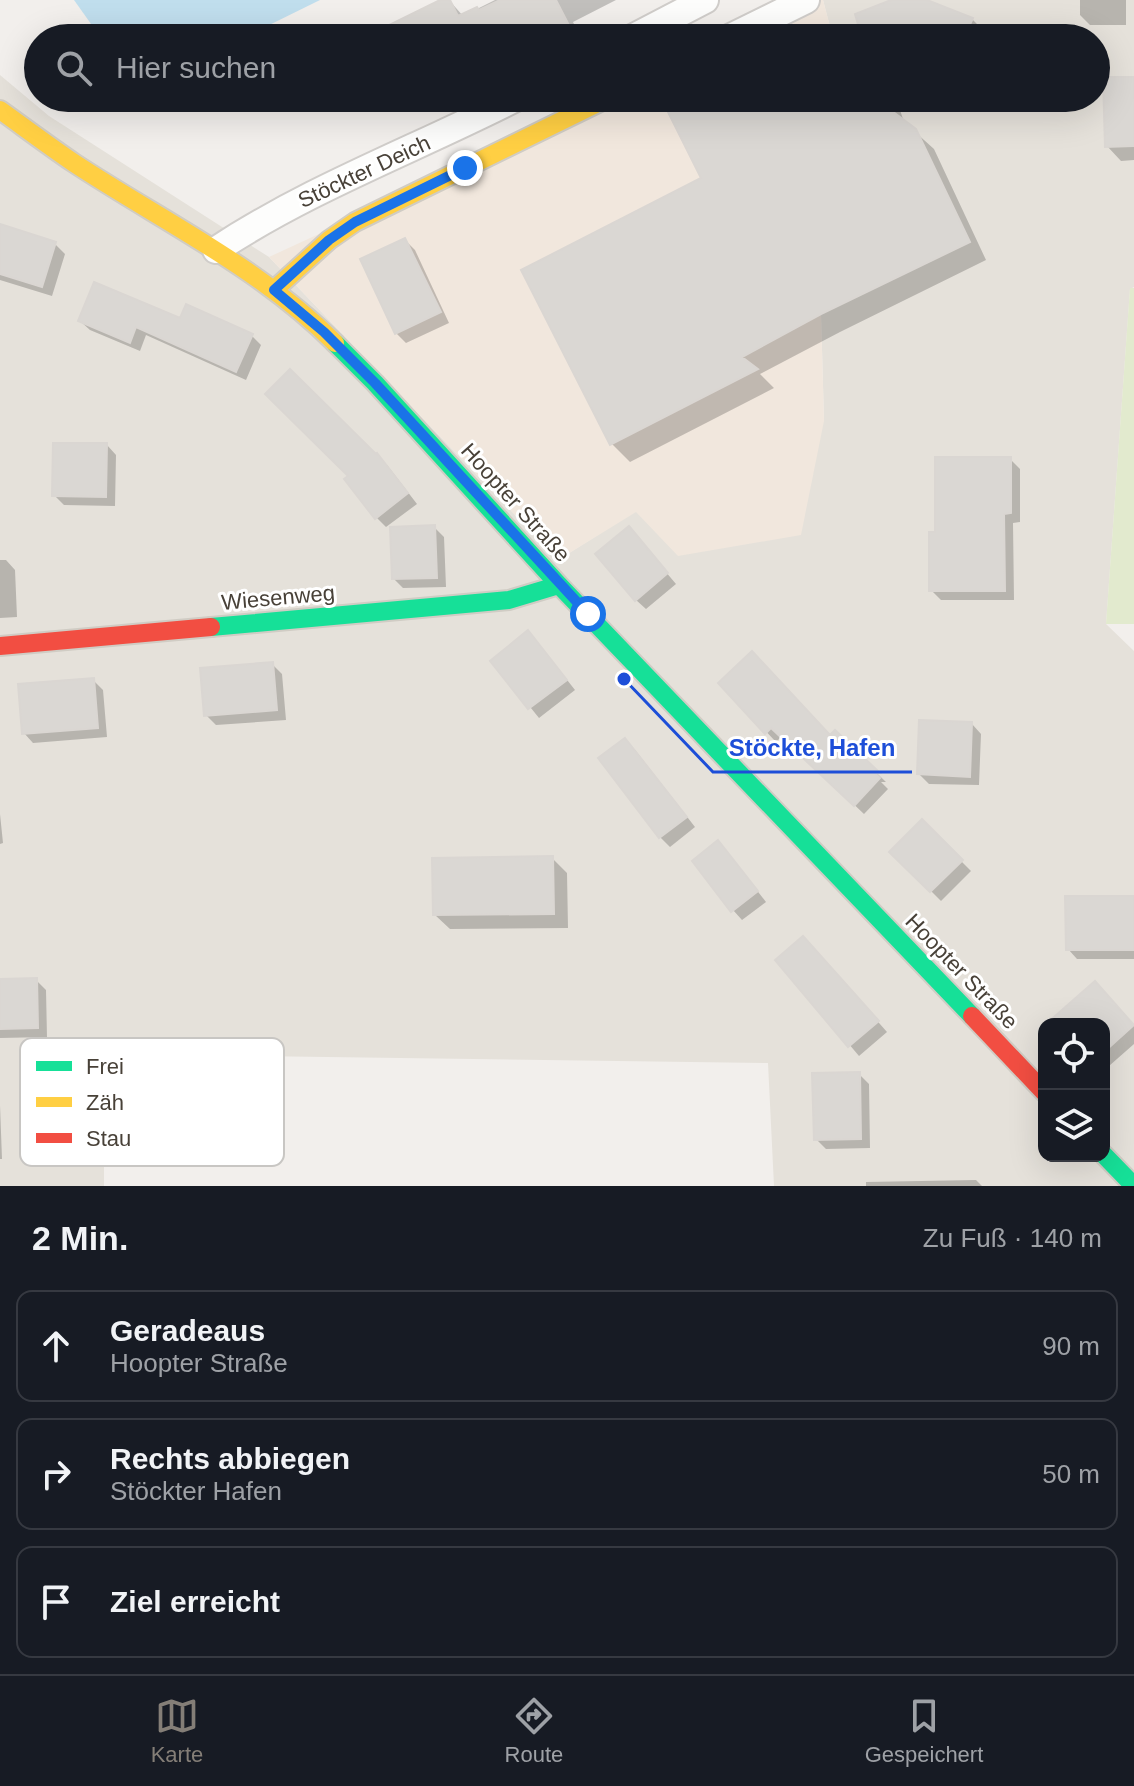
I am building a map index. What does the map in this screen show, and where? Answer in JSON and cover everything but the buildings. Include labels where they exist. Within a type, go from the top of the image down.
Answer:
[{"type":"street","points":[[659,24],[705,0]]},
{"type":"street","points":[[757,24],[806,0]]},
{"type":"street","name":"Hoopter Straße","points":[[0,110],[74,163],[216,250],[274,290],[324,332],[375,383],[559,585],[1042,1090]]},
{"type":"street","name":"Stöckter Deich","points":[[216,250],[303,198],[486,112]]},
{"type":"street","points":[[274,290],[329,240],[355,222],[579,112]]},
{"type":"street","name":"Wiesenweg","points":[[0,646],[509,600],[559,585]]},
{"type":"street","points":[[1110,1161],[1134,1186]]},
{"type":"shaded area","points":[[781,0],[823,0],[829,24],[734,24]]},
{"type":"shaded area","points":[[823,0],[1134,0],[1134,287],[1130,289],[1106,624],[1134,651],[1134,1186],[774,1186],[768,1063],[284,1056],[284,1038],[20,1038],[20,1166],[104,1166],[104,1186],[0,1186],[0,75],[24,95],[24,112],[44,112],[269,257],[558,560],[636,511],[824,421],[821,314],[970,242],[893,122],[890,112],[1110,112],[1110,24],[829,24]]},
{"type":"shaded area","points":[[560,112],[890,112],[893,122],[903,119],[915,128],[970,242],[821,314],[824,421],[801,535],[678,556],[636,512],[558,560],[269,257]]},
{"type":"green space","points":[[1130,288],[1134,288],[1134,624],[1106,624]]},
{"type":"water","points":[[74,0],[320,0],[271,24],[91,24]]},
{"type":"traffic: fast","points":[[335,343],[559,585],[972,1016]]},
{"type":"traffic: fast","points":[[211,627],[509,600],[559,585]]},
{"type":"traffic: fast","points":[[1110,1161],[1134,1186]]},
{"type":"traffic: slow","points":[[0,110],[74,163],[242,268],[275,291],[335,343]]},
{"type":"traffic: slow","points":[[274,290],[329,240],[355,222],[579,112]]},
{"type":"traffic: jam","points":[[0,646],[211,627]]},
{"type":"traffic: jam","points":[[972,1016],[1042,1090]]},
{"type":"place","name":"Stöckte, Hafen","points":[[624,679]]},
{"type":"route","points":[[465,168],[355,222],[329,240],[274,290],[324,332],[375,383],[588,614]]}]
